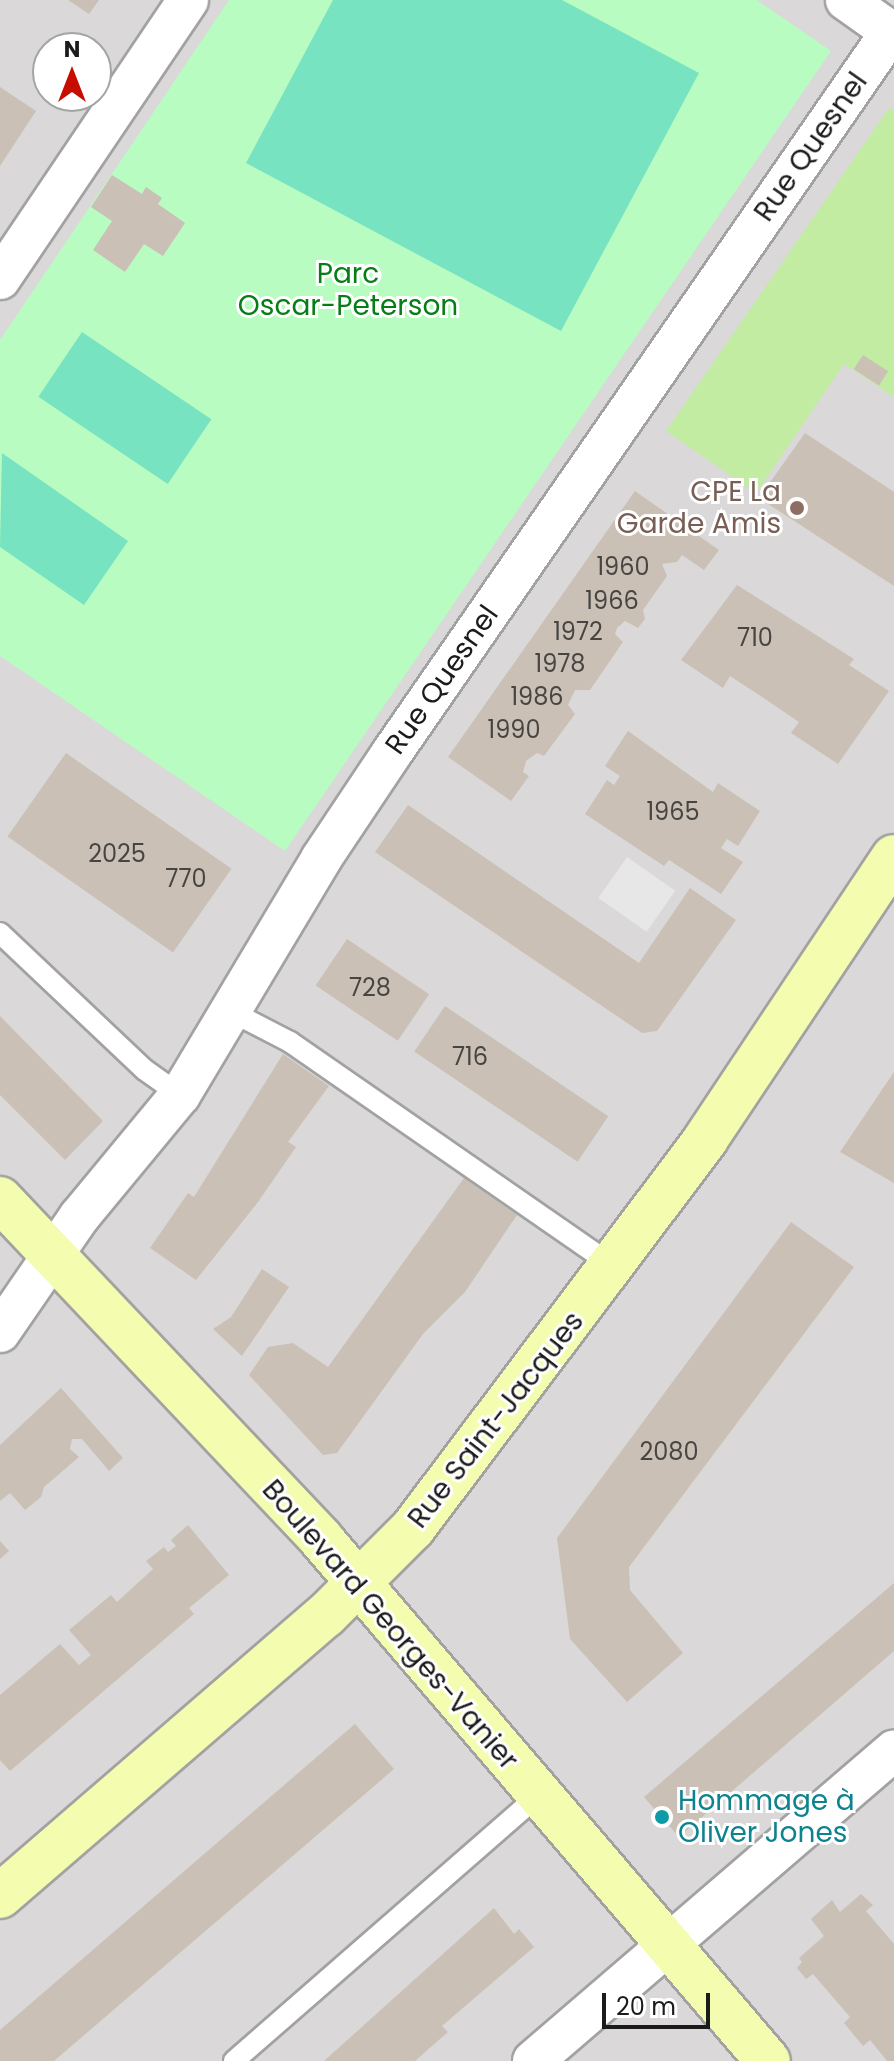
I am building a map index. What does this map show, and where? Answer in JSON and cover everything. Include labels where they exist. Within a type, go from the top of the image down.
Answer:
[{"type":"main road","name":"Rue Saint-Jacques","points":[[0,1896],[358,1585],[431,1507],[705,1140],[894,857]]},
{"type":"main road","name":"Boulevard Georges-Vanier","points":[[0,1199],[55,1254],[358,1585],[768,2061]]},
{"type":"street","points":[[0,279],[188,0]]},
{"type":"street","points":[[846,0],[892,33]]},
{"type":"street","name":"Rue Quesnel","points":[[0,1332],[79,1217],[180,1095],[321,859],[391,754],[892,33]]},
{"type":"street","points":[[533,2061],[894,1751]]},
{"type":"lane","points":[[0,933],[145,1070],[180,1095]]},
{"type":"lane","points":[[232,1012],[290,1042],[613,1266]]},
{"type":"lane","points":[[234,2061],[538,1796]]},
{"type":"shaded area","points":[[0,0],[894,0],[894,2061],[0,2061]]},
{"type":"shaded area","points":[[627,857],[675,891],[647,932],[598,898]]},
{"type":"green space","name":"Parc Oscar-Peterson","points":[[229,0],[757,0],[831,51],[285,851],[0,656],[0,340]]},
{"type":"green space","points":[[333,0],[562,0],[699,73],[561,331],[246,163]]},
{"type":"green space","points":[[889,108],[894,111],[894,397],[844,364],[756,493],[666,431]]},
{"type":"green space","points":[[82,332],[211,419],[168,484],[38,397]]},
{"type":"green space","points":[[2,453],[128,541],[84,605],[0,547]]},
{"type":"building","points":[[68,0],[99,0],[89,14]]},
{"type":"building","points":[[0,87],[35,112],[0,166]]},
{"type":"building","points":[[112,175],[142,194],[146,187],[162,198],[158,204],[185,223],[163,256],[144,244],[125,272],[93,250],[112,221],[91,207]]},
{"type":"building","points":[[863,355],[888,371],[879,386],[854,369]]},
{"type":"building","points":[[805,433],[894,492],[894,586],[759,498]]},
{"type":"building","points":[[635,491],[719,550],[704,570],[682,555],[677,562],[662,564],[667,576],[643,610],[645,619],[638,628],[625,621],[617,628],[615,634],[623,642],[590,690],[575,690],[568,705],[575,714],[544,756],[537,753],[526,761],[523,772],[529,776],[511,801],[448,757]]},
{"type":"building","points":[[737,585],[854,659],[849,665],[889,691],[838,764],[791,733],[799,722],[765,699],[730,676],[723,688],[681,660]]},
{"type":"building","points":[[628,731],[713,792],[718,783],[760,811],[738,846],[727,839],[721,848],[743,862],[721,894],[669,860],[664,866],[585,814],[607,780],[614,785],[620,776],[605,766]]},
{"type":"building","points":[[66,753],[231,869],[173,952],[7,837]]},
{"type":"building","points":[[408,805],[639,963],[690,888],[736,920],[657,1031],[642,1033],[375,852]]},
{"type":"building","points":[[347,939],[429,994],[398,1041],[316,985]]},
{"type":"building","points":[[445,1006],[608,1116],[578,1162],[414,1052]]},
{"type":"building","points":[[0,1016],[103,1121],[65,1160],[0,1095]]},
{"type":"building","points":[[283,1054],[329,1086],[288,1142],[296,1147],[258,1202],[196,1280],[150,1248],[188,1193],[194,1197]]},
{"type":"building","points":[[894,1072],[894,1183],[840,1152]]},
{"type":"building","points":[[464,1178],[517,1215],[465,1292],[423,1334],[337,1453],[323,1455],[249,1375],[268,1347],[293,1343],[328,1367]]},
{"type":"building","points":[[791,1222],[854,1267],[629,1567],[630,1590],[683,1653],[627,1702],[570,1639],[557,1538]]},
{"type":"building","points":[[262,1269],[289,1287],[242,1356],[213,1329],[231,1317]]},
{"type":"building","points":[[61,1388],[123,1458],[109,1471],[82,1439],[72,1439],[70,1449],[79,1457],[44,1487],[41,1497],[25,1510],[10,1493],[0,1501],[0,1445]]},
{"type":"building","points":[[188,1525],[229,1575],[189,1608],[194,1614],[10,1771],[0,1760],[0,1695],[60,1644],[79,1665],[91,1655],[69,1630],[111,1595],[117,1602],[153,1569],[146,1561],[164,1547],[168,1552],[176,1546],[171,1540]]},
{"type":"building","points":[[0,1541],[9,1551],[0,1559]]},
{"type":"building","points":[[894,1583],[894,1651],[679,1837],[644,1797]]},
{"type":"building","points":[[355,1724],[394,1769],[54,2061],[0,2061],[0,2030]]},
{"type":"building","points":[[861,1894],[873,1905],[866,1911],[894,1944],[894,2061],[887,2061],[870,2040],[863,2046],[844,2023],[850,2017],[813,1974],[806,1979],[797,1968],[802,1962],[799,1958],[824,1936],[811,1919],[832,1900],[840,1912]]},
{"type":"building","points":[[494,1908],[514,1934],[519,1929],[534,1947],[442,2026],[448,2032],[415,2061],[324,2061]]},
{"type":"place","name":"CPE La Garde Amis","points":[[797,508]]},
{"type":"place","name":"Hommage à Oliver Jones","points":[[662,1817]]}]
